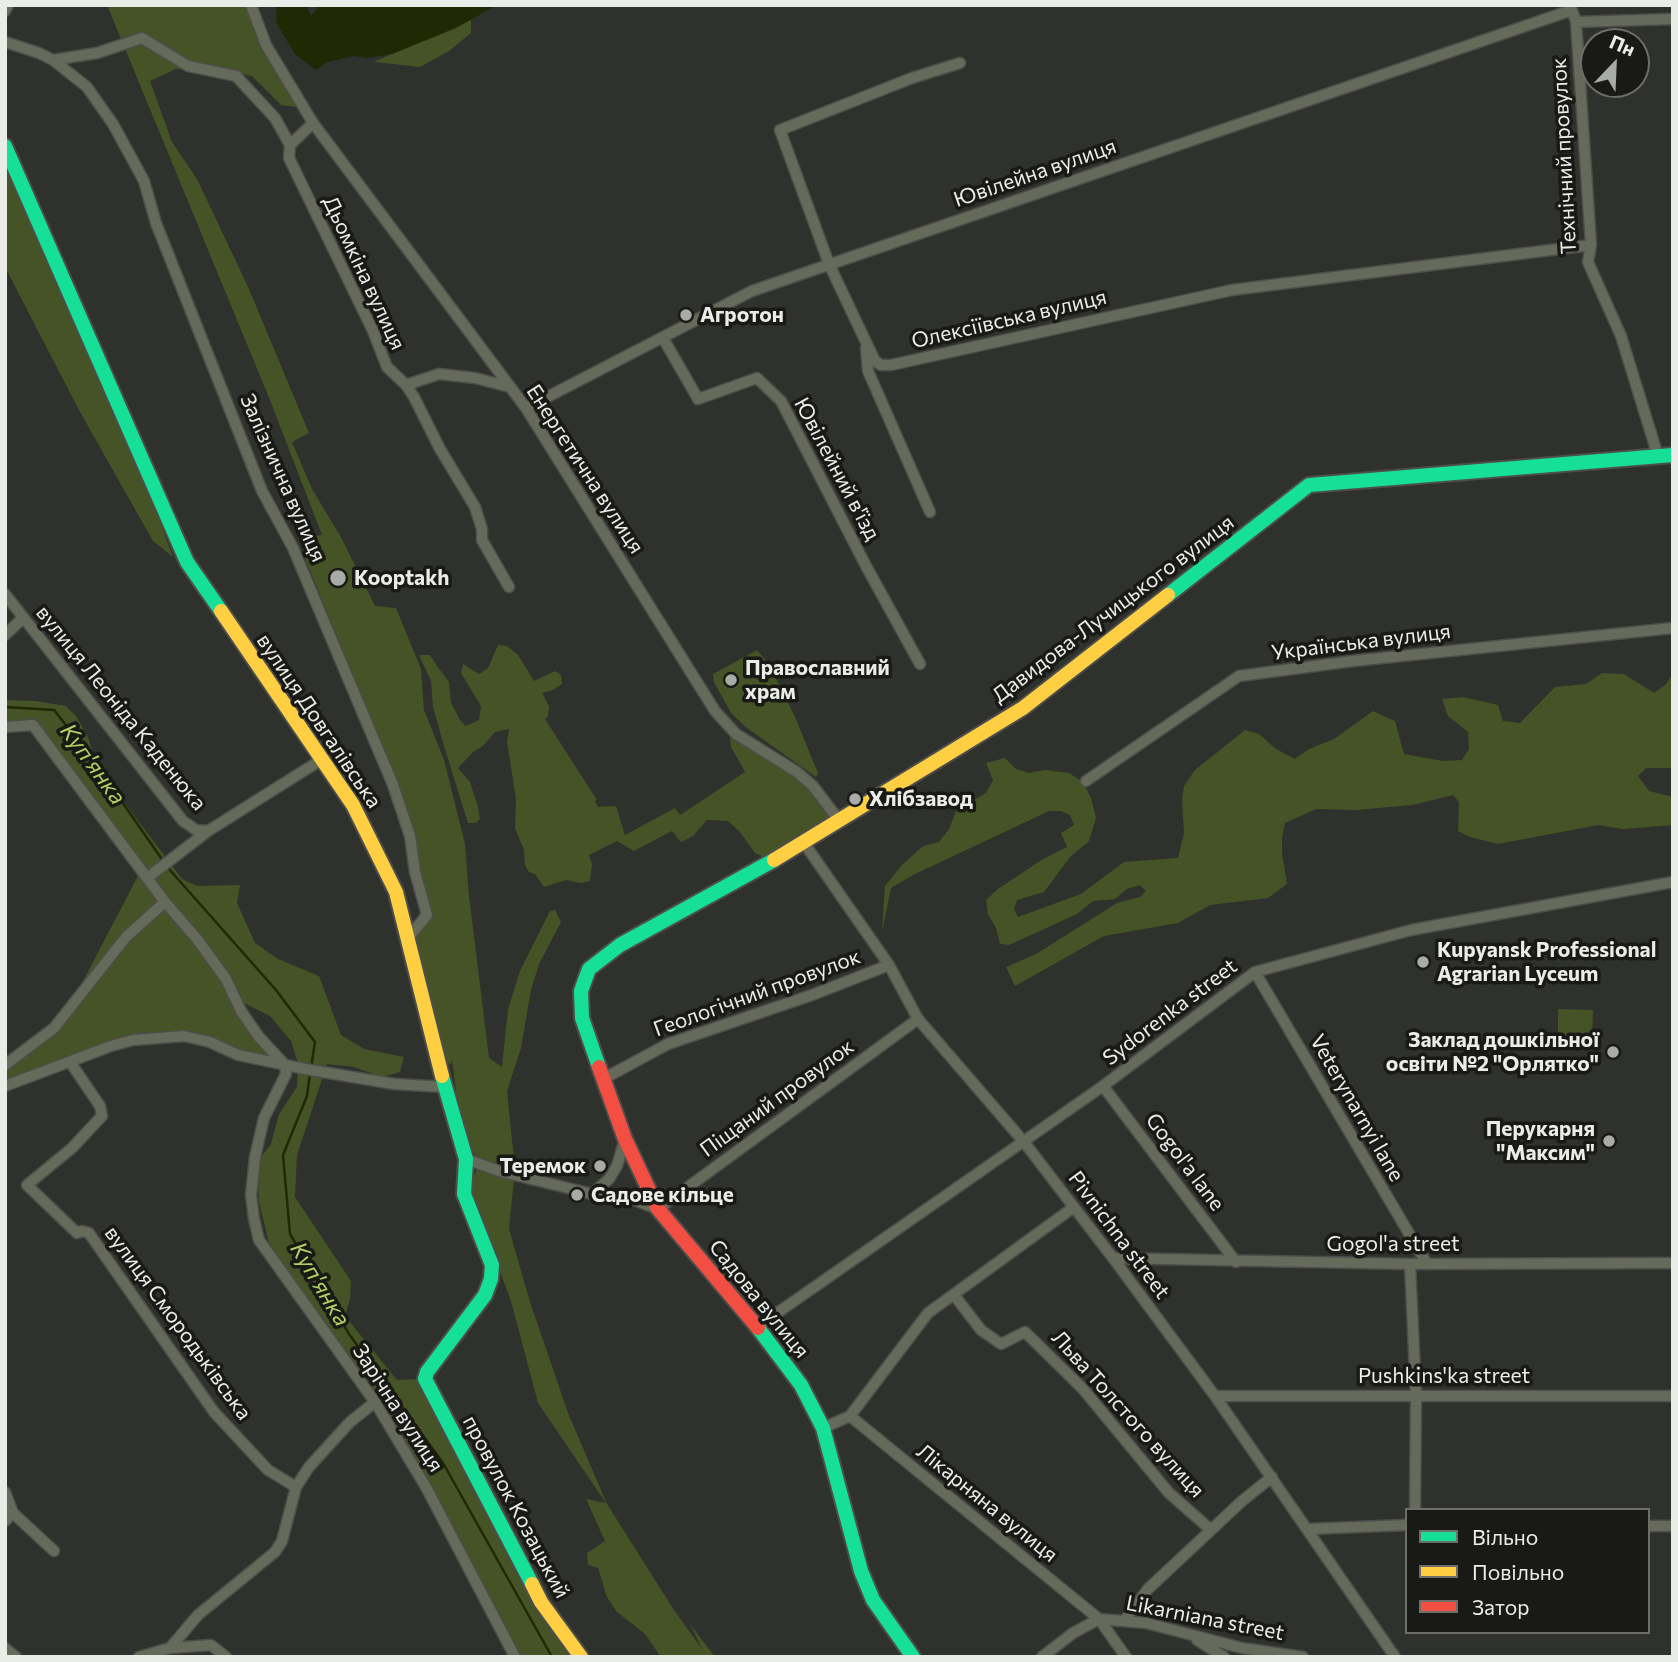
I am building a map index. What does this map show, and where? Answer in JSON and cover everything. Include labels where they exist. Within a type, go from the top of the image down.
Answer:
[{"type":"street","name":"Енергетична вулиця","points":[[251,5],[266,45],[313,123],[526,408],[715,711],[736,734],[797,772],[813,786],[838,819]]},
{"type":"street","name":"Технічний провулок","points":[[1572,10],[1576,22],[1591,245],[1588,262],[1621,336],[1666,455]]},
{"type":"street","name":"Ювілейна вулиця","points":[[526,408],[752,291],[1572,10]]},
{"type":"street","points":[[1576,22],[1673,19]]},
{"type":"street","name":"Дьомкіна вулиця","points":[[53,60],[97,53],[142,38],[188,66],[236,76],[275,118],[290,145],[289,158],[373,331],[387,367],[406,385],[475,507],[482,529],[482,540],[509,587]]},
{"type":"street","name":"Залізнична вулиця","points":[[5,42],[53,60],[87,87],[113,124],[144,181],[156,223],[262,491],[293,548],[393,785],[410,836],[415,872],[427,915],[408,938]]},
{"type":"street","name":"Олексіївська вулиця","points":[[960,63],[912,78],[780,130],[830,264],[876,361],[881,365],[1232,290],[1591,245]]},
{"type":"street","points":[[290,145],[313,123]]},
{"type":"street","name":"вулиця Довгалівська","points":[[5,146],[187,562],[354,805],[396,892],[466,1159],[464,1194],[492,1265],[491,1279],[485,1295],[427,1372]]},
{"type":"street","name":"Ювілейний в'їзд","points":[[663,338],[698,400],[757,378],[781,401],[920,664]]},
{"type":"street","points":[[866,341],[868,371],[930,512]]},
{"type":"street","points":[[406,385],[439,374],[475,378],[510,387]]},
{"type":"street","name":"Давидова-Лучицького вулиця","points":[[589,968],[620,945],[804,843],[838,819],[1023,708],[1309,485],[1666,455]]},
{"type":"street","name":"вулиця Леоніда Каденюка","points":[[5,594],[183,821],[196,830],[208,831],[321,760]]},
{"type":"street","points":[[5,635],[23,618]]},
{"type":"street","name":"Українська вулиця","points":[[1086,781],[1239,676],[1353,661],[1673,628]]},
{"type":"street","points":[[5,727],[33,725],[165,902],[197,939],[226,979],[241,1011],[259,1037],[285,1065]]},
{"type":"street","points":[[147,878],[208,831]]},
{"type":"street","name":"Pivnichna street","points":[[804,843],[889,965],[918,1019],[1024,1142],[1113,1258],[1215,1396],[1395,1657]]},
{"type":"street","name":"Sydorenka street","points":[[757,1327],[1024,1142],[1255,972],[1424,928],[1673,882]]},
{"type":"street","points":[[5,1065],[54,1028],[126,937],[165,902]]},
{"type":"street","name":"Геологічний провулок","points":[[603,1079],[668,1044],[812,995],[889,965]]},
{"type":"street","name":"Садова вулиця","points":[[589,968],[581,991],[582,1018],[625,1139],[658,1209],[757,1327],[801,1385],[823,1429],[861,1571],[873,1600],[913,1657]]},
{"type":"street","name":"Veterynarnyi lane","points":[[1255,972],[1427,1264]]},
{"type":"street","name":"Піщаний провулок","points":[[658,1209],[918,1019]]},
{"type":"street","points":[[5,1086],[133,1040],[184,1036],[210,1042],[238,1055],[285,1065],[394,1084],[445,1087]]},
{"type":"street","name":"вулиця Смородьківська","points":[[70,1062],[100,1106],[102,1116],[72,1148],[27,1185],[77,1233],[89,1233],[214,1412],[268,1470],[296,1487]]},
{"type":"street","name":"Зарічна вулиця","points":[[285,1065],[286,1074],[260,1130],[251,1195],[259,1240],[375,1402],[433,1499],[515,1657]]},
{"type":"street","name":"Gogol'a lane","points":[[1102,1086],[1236,1262]]},
{"type":"street","points":[[592,1194],[609,1179],[617,1166],[625,1139]]},
{"type":"street","points":[[466,1159],[499,1171],[592,1194],[624,1196],[658,1209]]},
{"type":"street","points":[[823,1429],[850,1416],[928,1313],[1074,1207]]},
{"type":"street","name":"Gogol'a street","points":[[1113,1258],[1410,1264],[1673,1263]]},
{"type":"street","points":[[1410,1264],[1416,1395],[1415,1508]]},
{"type":"street","name":"Льва Толстого вулиця","points":[[954,1295],[982,1330],[1001,1344],[1025,1332],[1083,1389],[1169,1493],[1211,1530]]},
{"type":"street","name":"провулок Козацький","points":[[427,1372],[425,1379],[430,1392],[541,1602],[581,1657]]},
{"type":"street","name":"Pushkins'ka street","points":[[1215,1396],[1673,1396]]},
{"type":"street","points":[[170,1648],[198,1615],[275,1552],[282,1541],[296,1487],[309,1467],[350,1422],[375,1402]]},
{"type":"street","name":"Лікарняна вулиця","points":[[850,1416],[1099,1619],[1126,1657]]},
{"type":"street","points":[[1125,1620],[1148,1589],[1242,1501],[1272,1477]]},
{"type":"street","points":[[5,1492],[9,1517],[54,1551]]},
{"type":"street","points":[[1308,1529],[1405,1525]]},
{"type":"street","points":[[1650,1526],[1673,1527]]},
{"type":"street","points":[[1042,1657],[1073,1633],[1099,1619]]},
{"type":"street","name":"Likarniana street","points":[[1099,1619],[1146,1623],[1242,1648],[1303,1657]]},
{"type":"street","points":[[1188,1634],[1224,1657]]},
{"type":"street","points":[[139,1657],[170,1648],[211,1645],[226,1657]]},
{"type":"street","points":[[5,1648],[16,1657]]},
{"type":"shaded area","points":[[107,5],[244,5],[298,107],[281,105],[252,76],[209,67],[176,69],[150,81],[172,142],[197,179],[249,289],[309,433],[292,442],[312,489],[342,539],[375,606],[396,608],[421,669],[424,710],[444,760],[465,844],[489,1058],[502,1067],[508,1009],[520,971],[550,911],[555,910],[561,922],[539,964],[531,990],[521,1048],[507,1091],[515,1169],[509,1229],[530,1302],[568,1413],[607,1504],[674,1610],[702,1649],[690,1624],[715,1657],[661,1657],[645,1634],[617,1612],[607,1597],[598,1568],[588,1565],[587,1553],[605,1541],[586,1499],[606,1503],[538,1403],[511,1301],[470,1190],[479,1161],[469,1145],[456,1092],[452,1060],[450,1065],[440,1052],[410,941],[423,927],[410,824],[368,711],[302,551],[310,537],[322,535],[270,400]]},
{"type":"shaded area","points":[[277,5],[306,5],[311,16],[320,5],[497,5],[456,28],[392,54],[366,58],[354,56],[327,62],[316,70],[295,54],[276,22]]},
{"type":"shaded area","points":[[471,18],[471,33],[449,51],[420,67],[374,62]]},
{"type":"shaded area","points":[[5,146],[138,463],[173,557],[153,541],[80,412],[5,267]]},
{"type":"shaded area","points":[[658,630],[736,734],[796,771],[838,819],[772,861],[755,853],[728,821],[707,820],[693,836],[681,842],[672,831],[634,851],[617,841],[589,855],[592,864],[590,881],[581,883],[566,880],[544,887],[525,865],[524,850],[515,828],[516,799],[507,742],[509,729],[495,732],[458,768],[470,782],[478,807],[480,819],[476,823],[468,823],[433,707],[431,681],[419,655],[430,655],[449,682],[451,703],[466,726],[479,720],[481,706],[461,673],[463,664],[479,674],[488,668],[498,645],[507,646],[518,655],[534,681],[555,671],[561,675],[562,684],[542,693],[549,706],[545,719],[597,800],[595,801],[598,807],[616,806],[625,835],[675,808],[680,815],[745,772],[731,747],[730,737]]},
{"type":"shaded area","points":[[757,650],[768,663],[795,717],[818,773],[816,777],[747,728],[731,713],[714,682],[713,674]]},
{"type":"shaded area","points":[[1602,673],[1624,674],[1654,693],[1666,684],[1673,674],[1673,768],[1646,768],[1638,776],[1649,791],[1673,797],[1673,825],[1623,829],[1598,825],[1498,844],[1458,831],[1459,802],[1453,795],[1413,805],[1355,810],[1316,809],[1285,823],[1282,853],[1287,884],[1268,898],[1210,905],[1178,923],[1104,936],[1015,986],[1006,967],[1036,954],[1117,903],[1140,897],[1146,891],[1140,885],[1127,889],[1115,899],[1093,901],[1077,914],[1009,945],[1000,944],[996,928],[988,914],[986,900],[1043,859],[1067,847],[1061,833],[1074,825],[1070,815],[1061,811],[1049,811],[891,888],[882,932],[885,886],[902,865],[923,846],[939,842],[949,829],[956,811],[986,793],[993,780],[986,763],[1005,758],[1016,769],[1029,773],[1045,770],[1069,773],[1083,782],[1096,818],[1089,841],[1070,857],[1044,892],[1017,900],[1014,909],[1018,917],[1081,894],[1124,862],[1178,858],[1184,833],[1184,786],[1195,770],[1245,730],[1259,734],[1276,749],[1295,759],[1309,749],[1334,739],[1373,711],[1395,721],[1404,754],[1443,761],[1462,760],[1469,749],[1468,732],[1448,716],[1442,699],[1463,697],[1498,705],[1503,721],[1520,723],[1555,687],[1586,684]]},
{"type":"shaded area","points":[[5,700],[66,706],[76,716],[88,737],[98,768],[182,879],[197,886],[240,885],[237,903],[255,943],[278,959],[319,976],[341,1035],[364,1049],[404,1057],[400,1072],[382,1077],[354,1067],[327,1064],[297,1155],[295,1197],[351,1281],[345,1316],[397,1380],[425,1379],[536,1602],[572,1657],[514,1657],[411,1463],[269,1243],[259,1202],[257,1162],[271,1144],[279,1114],[297,1087],[298,1063],[291,1041],[270,1016],[238,1000],[285,1065],[196,1038],[133,1040],[5,1084],[5,1063],[68,1010],[141,870],[33,725],[5,727]]},
{"type":"shaded area","points":[[1558,1009],[1593,1010],[1592,1040],[1558,1039]]},
{"type":"waterway","name":"Куп'янка","points":[[5,707],[54,710],[88,753],[161,858]]},
{"type":"waterway","name":"Куп'янка","points":[[169,869],[276,990],[315,1042],[311,1068]]},
{"type":"waterway","name":"Куп'янка","points":[[310,1074],[307,1096],[283,1155],[290,1234],[349,1334],[443,1463],[552,1657]]},
{"type":"traffic: fast","points":[[5,146],[187,562],[221,611]]},
{"type":"traffic: fast","points":[[1168,595],[1309,485],[1673,455]]},
{"type":"traffic: fast","points":[[599,1067],[582,1018],[581,991],[589,969],[620,945],[774,860]]},
{"type":"traffic: fast","points":[[442,1076],[466,1159],[464,1194],[492,1265],[491,1279],[485,1295],[427,1372],[425,1379],[532,1584]]},
{"type":"traffic: fast","points":[[758,1328],[801,1385],[823,1428],[861,1571],[873,1600],[913,1657]]},
{"type":"traffic: slow","points":[[774,860],[1023,708],[1168,595]]},
{"type":"traffic: slow","points":[[221,611],[353,805],[396,892],[442,1076]]},
{"type":"traffic: slow","points":[[532,1584],[541,1602],[581,1657]]},
{"type":"traffic: jam","points":[[599,1067],[625,1139],[658,1209],[758,1328]]},
{"type":"place","name":"Агротон","points":[[686,315]]},
{"type":"place","name":"Kooptakh","points":[[338,578]]},
{"type":"place","name":"Православний храм","points":[[731,680]]},
{"type":"place","name":"Хлібзавод","points":[[855,799]]},
{"type":"place","name":"Kupyansk Professional Agrarian Lyceum","points":[[1423,962]]},
{"type":"place","name":"Заклад дошкільної освіти №2 \"Орлятко\"","points":[[1613,1052]]},
{"type":"place","name":"Перукарня \"Максим\"","points":[[1609,1141]]},
{"type":"place","name":"Теремок","points":[[600,1166]]},
{"type":"place","name":"Садове кільце","points":[[577,1195]]}]
